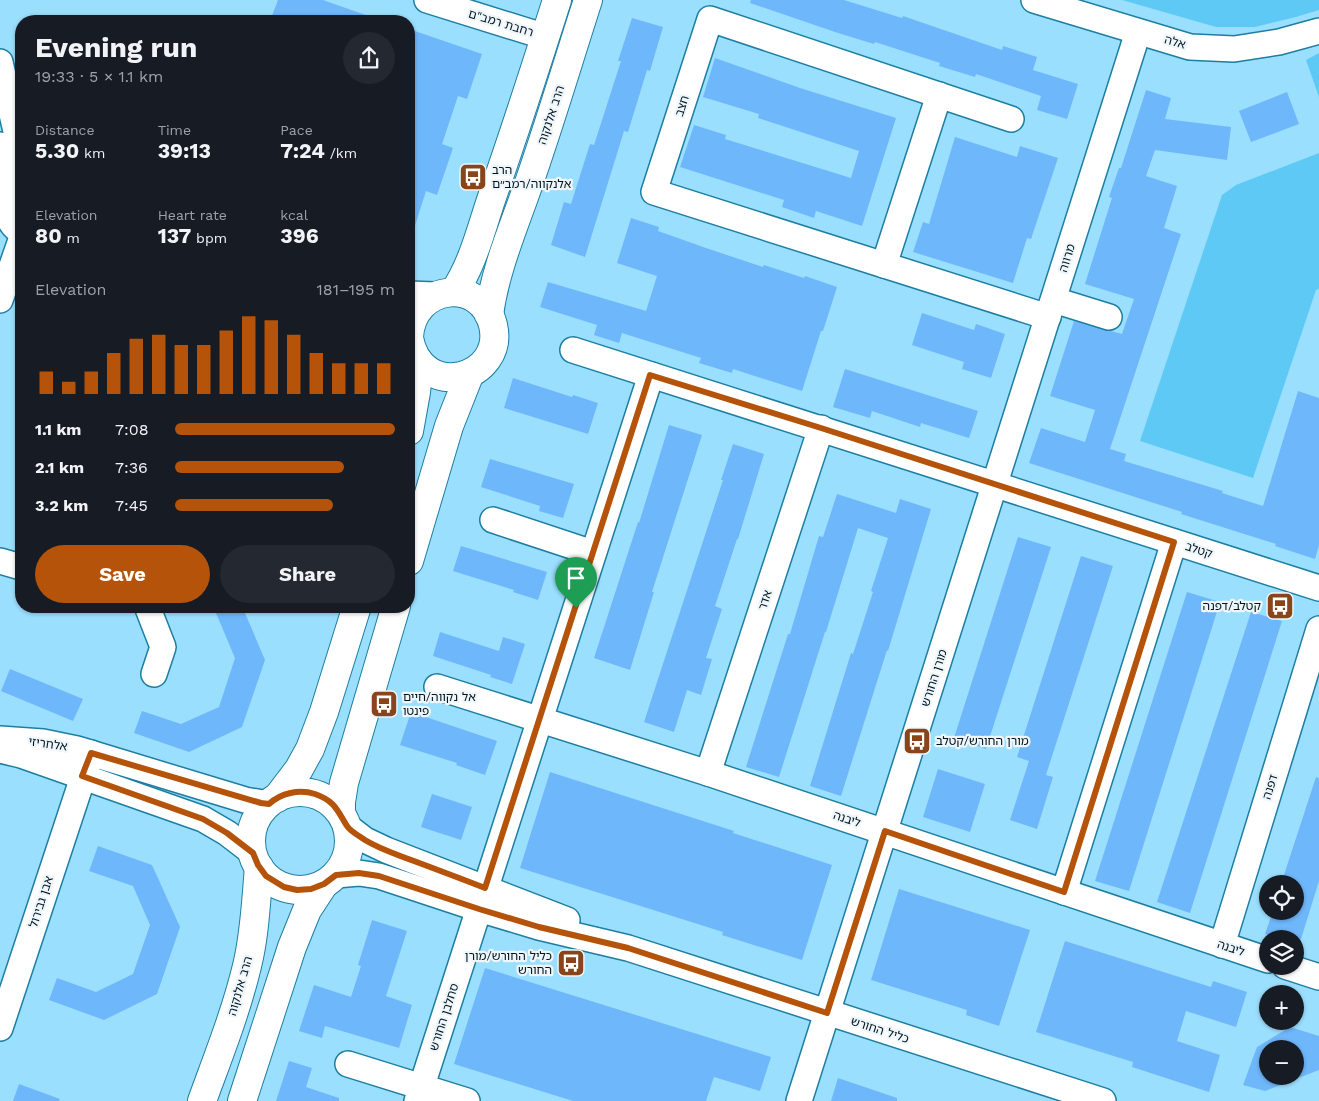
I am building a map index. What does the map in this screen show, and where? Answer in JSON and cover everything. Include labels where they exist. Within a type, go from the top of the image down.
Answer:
[{"type":"main road","points":[[415,314],[418,308],[432,294],[461,281],[470,262],[557,0]]},
{"type":"main road","name":"הרב אלנקוה","points":[[489,315],[496,279],[534,169],[588,0]]},
{"type":"main road","points":[[415,350],[429,371],[438,376],[448,378],[470,373],[480,366],[488,357],[492,347],[493,325],[483,306],[464,294],[432,294]]},
{"type":"main road","points":[[415,540],[448,426],[470,373]]},
{"type":"main road","points":[[415,380],[415,398]]},
{"type":"main road","points":[[330,879],[311,889],[290,889],[272,881],[256,860],[252,831],[257,818],[300,769],[310,749],[324,712],[355,613]]},
{"type":"main road","points":[[242,1101],[292,947],[307,910],[344,863],[349,848],[344,820],[344,783],[394,613]]},
{"type":"main road","points":[[273,801],[298,792],[312,793],[326,799],[344,820]]},
{"type":"main road","name":"הרב אלנקוה","points":[[202,1101],[239,996],[247,966],[256,913],[256,860]]},
{"type":"street","name":"רחבת רמב\"ם","points":[[427,0],[546,37]]},
{"type":"street","name":"אלה","points":[[1034,0],[1190,46],[1234,49],[1279,42],[1319,31]]},
{"type":"street","name":"חצב","points":[[1011,119],[710,19],[654,192],[884,265],[1051,309],[1109,317]]},
{"type":"street","name":"מרווה","points":[[995,484],[1138,32]]},
{"type":"street","points":[[0,62],[15,127]]},
{"type":"street","points":[[884,265],[938,95]]},
{"type":"street","points":[[0,145],[5,172],[13,182],[3,201],[4,211],[8,220],[15,228]]},
{"type":"street","points":[[0,300],[15,257]]},
{"type":"street","points":[[573,350],[650,375]]},
{"type":"street","name":"קטלב","points":[[650,375],[1319,588]]},
{"type":"street","name":"סחלבן החורש","points":[[419,1094],[650,375]]},
{"type":"street","name":"אדר","points":[[708,773],[821,428]]},
{"type":"street","name":"מורן החורש","points":[[799,1101],[995,484]]},
{"type":"street","points":[[493,520],[593,553]]},
{"type":"street","points":[[1064,892],[1174,542]]},
{"type":"street","points":[[0,561],[15,565]]},
{"type":"street","points":[[150,613],[163,647],[154,674]]},
{"type":"street","name":"דפנה","points":[[1222,945],[1319,629]]},
{"type":"street","points":[[437,687],[540,719]]},
{"type":"street","name":"ליבנה","points":[[540,719],[885,831],[1259,957]]},
{"type":"street","name":"אלחריזי","points":[[0,739],[43,742],[91,753],[245,800],[273,801]]},
{"type":"street","name":"אלחריזי","points":[[0,750],[21,755],[203,819],[227,833],[256,860]]},
{"type":"street","name":"אבן גבירול","points":[[0,1028],[91,753]]},
{"type":"street","name":"כליל החורש","points":[[344,820],[358,836],[375,846],[482,899],[570,935],[628,948],[1103,1101]]},
{"type":"street","name":"כליל החורש","points":[[330,879],[359,873],[482,899]]},
{"type":"street","points":[[1304,972],[1319,977]]},
{"type":"street","points":[[348,1064],[419,1094],[467,1101]]},
{"type":"shaded area","points":[[1122,0],[1319,0],[1319,10],[1255,27],[1216,27]]},
{"type":"shaded area","points":[[1319,53],[1319,97],[1306,60]]},
{"type":"shaded area","points":[[1319,153],[1319,289],[1316,290],[1253,478],[1140,441],[1222,195],[1236,185]]},
{"type":"building","points":[[278,0],[323,0],[366,15],[272,15]]},
{"type":"building","points":[[751,0],[844,0],[902,18],[903,16],[1002,50],[1003,46],[1037,57],[1033,70],[1078,84],[1067,119],[1037,110],[1041,96],[976,74],[975,77],[939,66],[940,63],[875,42],[874,44],[838,33],[750,3]]},
{"type":"building","points":[[632,18],[663,27],[650,71],[647,70],[628,132],[624,131],[585,257],[551,245],[564,202],[571,204],[590,144],[594,145],[621,61],[618,61]]},
{"type":"building","points":[[415,31],[482,54],[467,99],[458,96],[442,144],[453,148],[437,195],[426,191],[415,226]]},
{"type":"building","points":[[715,58],[800,88],[896,118],[862,226],[816,211],[814,218],[782,207],[784,200],[680,167],[694,125],[726,135],[725,139],[851,178],[859,151],[758,118],[759,114],[703,97]]},
{"type":"building","points":[[1146,90],[1171,98],[1165,119],[1231,127],[1227,160],[1155,150],[1146,176],[1177,186],[1164,228],[1181,234],[1110,449],[1126,454],[1124,461],[1223,491],[1222,493],[1263,506],[1298,391],[1319,398],[1319,545],[1315,559],[1275,546],[1276,544],[1181,514],[1182,512],[1029,463],[1041,428],[1085,442],[1095,410],[1050,396],[1074,321],[1122,334],[1134,299],[1085,284],[1112,198],[1109,197],[1119,168],[1121,168]]},
{"type":"building","points":[[1287,92],[1299,124],[1251,142],[1239,111]]},
{"type":"building","points":[[955,137],[1017,157],[1020,146],[1058,158],[1031,239],[1027,238],[1013,283],[913,252],[923,222],[929,224]]},
{"type":"building","points":[[631,218],[659,227],[658,231],[706,248],[763,267],[764,265],[804,278],[805,276],[837,287],[802,391],[733,369],[732,373],[699,363],[701,358],[622,333],[619,343],[594,335],[597,325],[540,307],[548,282],[646,311],[657,276],[617,263]]},
{"type":"building","points":[[922,313],[974,330],[976,324],[1005,334],[991,378],[962,369],[964,362],[912,345]]},
{"type":"building","points":[[845,369],[978,411],[969,438],[921,423],[920,427],[872,411],[870,418],[833,407]]},
{"type":"building","points":[[513,378],[572,397],[573,395],[598,403],[588,434],[504,408]]},
{"type":"building","points":[[669,425],[702,435],[652,592],[654,592],[630,670],[594,658]]},
{"type":"building","points":[[733,444],[764,454],[715,606],[722,609],[706,658],[712,659],[701,695],[687,690],[674,732],[644,722]]},
{"type":"building","points":[[490,459],[574,484],[563,518],[539,511],[540,506],[481,487]]},
{"type":"building","points":[[837,494],[896,513],[900,499],[931,509],[841,796],[810,786],[851,653],[853,654],[873,592],[871,591],[888,538],[858,528],[779,777],[746,767],[788,634],[790,634],[819,536],[823,537]]},
{"type":"building","points":[[1018,537],[1051,547],[986,749],[954,738]]},
{"type":"building","points":[[461,546],[547,572],[538,600],[513,592],[514,590],[453,571]]},
{"type":"building","points":[[1081,556],[1113,566],[1046,775],[1053,777],[1037,829],[1010,820],[1029,761],[1017,757]]},
{"type":"building","points":[[1187,592],[1220,602],[1129,891],[1095,881]]},
{"type":"building","points":[[1251,612],[1282,621],[1190,913],[1157,902]]},
{"type":"building","points":[[216,613],[245,613],[265,660],[242,727],[189,752],[134,733],[142,711],[181,724],[219,707],[235,658]]},
{"type":"building","points":[[440,632],[499,651],[503,637],[525,644],[512,684],[433,656]]},
{"type":"building","points":[[10,669],[83,699],[73,721],[1,691]]},
{"type":"building","points":[[411,712],[497,741],[485,775],[456,765],[457,763],[400,745]]},
{"type":"building","points":[[938,769],[985,784],[970,832],[923,817]]},
{"type":"building","points":[[550,772],[734,831],[733,833],[832,865],[802,960],[722,935],[723,932],[520,868]]},
{"type":"building","points":[[1316,777],[1319,778],[1319,881],[1304,930],[1266,930],[1270,920],[1304,920],[1304,875],[1284,875]]},
{"type":"building","points":[[432,794],[472,807],[461,840],[421,827]]},
{"type":"building","points":[[98,846],[152,865],[180,927],[157,994],[104,1020],[49,1000],[57,978],[96,992],[133,974],[150,925],[133,886],[89,871]]},
{"type":"building","points":[[899,889],[1030,930],[999,1026],[966,1015],[967,1010],[871,980]]},
{"type":"building","points":[[372,920],[407,931],[386,996],[412,1005],[399,1048],[325,1026],[322,1038],[299,1031],[314,985],[351,997],[361,966],[358,965]]},
{"type":"building","points":[[1065,941],[1211,987],[1213,981],[1247,992],[1236,1027],[1186,1011],[1177,1041],[1220,1055],[1209,1092],[1132,1067],[1133,1062],[1036,1032]]},
{"type":"building","points":[[485,968],[771,1057],[760,1091],[714,1077],[706,1101],[573,1101],[454,1064]]},
{"type":"building","points":[[1285,1030],[1300,1030],[1319,1036],[1319,1070],[1304,1076],[1304,1040],[1269,1040]]},
{"type":"building","points":[[1259,1046],[1259,1085],[1280,1085],[1265,1091],[1243,1085]]},
{"type":"building","points":[[289,1061],[312,1068],[306,1087],[339,1098],[339,1101],[276,1101]]},
{"type":"building","points":[[838,1078],[897,1098],[897,1101],[831,1101]]},
{"type":"building","points":[[19,1084],[60,1099],[59,1101],[13,1101]]},
{"type":"place","name":"הרב אלנקווה/רמב״ם","points":[[473,177]]},
{"type":"place","name":"קטלב/דפנה","points":[[1280,606]]},
{"type":"place","name":"אל נקווה/חיים פינטו","points":[[384,704]]},
{"type":"place","name":"מורן החורש/קטלב","points":[[917,741]]},
{"type":"place","name":"כליל החורש/מורן החורש","points":[[571,963]]},
{"type":"route","points":[[650,375],[1174,542],[1064,892],[885,831],[827,1013],[628,948],[539,927],[388,878],[370,874],[350,873],[336,875],[324,884],[311,889],[290,889],[272,881],[258,865],[253,853],[227,833],[203,819],[82,776],[91,753],[245,800],[261,803],[269,804],[277,798],[290,793],[305,792],[317,795],[326,799],[341,813],[347,826],[358,836],[375,846],[485,888],[576,608],[650,375]]}]
